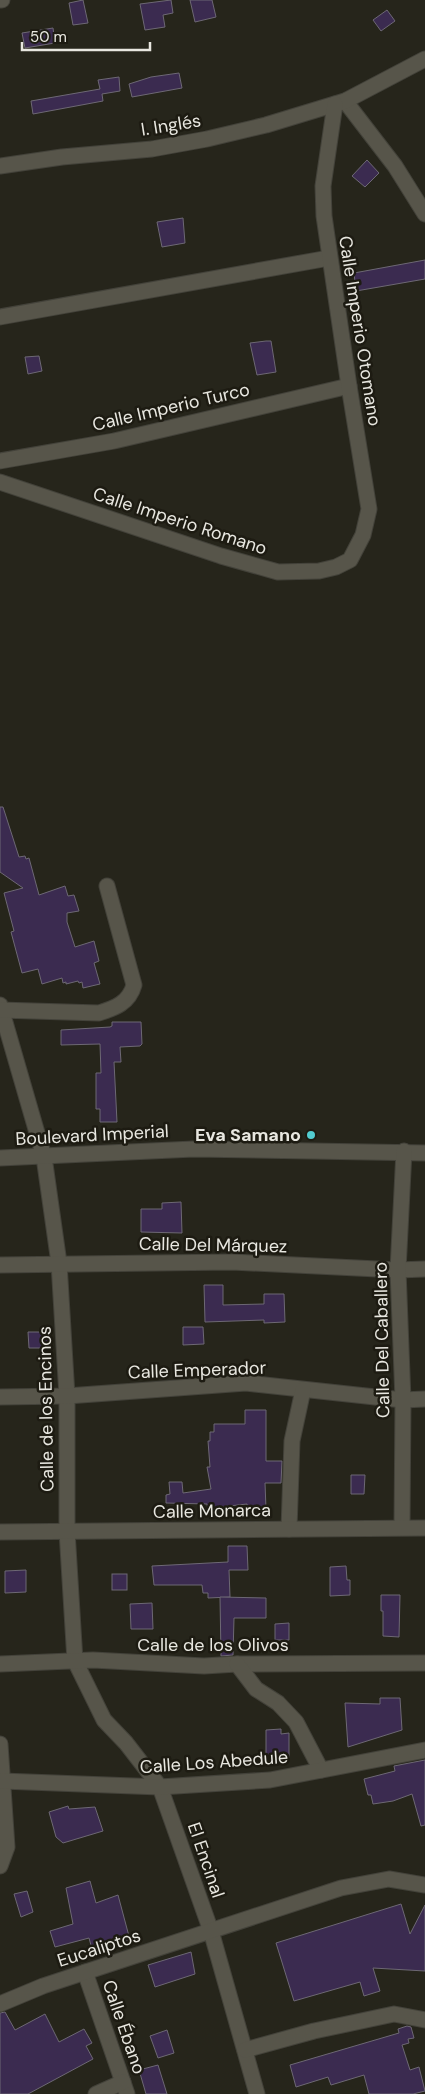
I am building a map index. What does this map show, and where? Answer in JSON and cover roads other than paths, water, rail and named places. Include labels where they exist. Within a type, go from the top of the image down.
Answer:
[{"type":"street","points":[[425,59],[340,103],[395,166],[425,214]]},
{"type":"street","name":"I. Inglés","points":[[0,166],[62,157],[152,149],[207,139],[266,125],[340,103]]},
{"type":"street","name":"Calle Imperio Otomano","points":[[340,103],[323,186],[324,216],[369,509],[363,535],[350,560]]},
{"type":"street","points":[[0,317],[329,258]]},
{"type":"street","name":"Calle Imperio Turco","points":[[0,460],[114,441],[349,386]]},
{"type":"street","name":"Calle Imperio Romano","points":[[0,482],[221,556],[278,572],[319,571],[336,567],[350,560]]},
{"type":"street","points":[[44,1157],[0,1009],[99,1013],[114,1008],[125,1001],[132,992],[134,985],[107,886]]},
{"type":"street","name":"Boulevard Imperial","points":[[0,1158],[194,1149],[404,1151],[425,1153]]},
{"type":"street","name":"Calle Del Caballero","points":[[402,1527],[403,1400],[398,1270],[404,1151]]},
{"type":"street","name":"Calle de los Encinos","points":[[44,1157],[59,1263],[67,1396],[67,1531],[75,1660]]},
{"type":"street","name":"Calle Del Márquez","points":[[0,1265],[232,1262],[398,1270],[425,1269]]},
{"type":"street","name":"Calle Emperador","points":[[0,1397],[67,1396],[246,1383],[403,1400],[425,1399]]},
{"type":"street","points":[[289,1529],[292,1441],[303,1390]]},
{"type":"street","name":"Calle Monarca","points":[[0,1532],[425,1528]]},
{"type":"street","name":"Calle de los Olivos","points":[[0,1664],[75,1660],[204,1666],[238,1664],[425,1664]]},
{"type":"street","name":"El Encinal","points":[[75,1660],[104,1720],[126,1743],[160,1787],[211,1931],[257,2094]]},
{"type":"street","points":[[238,1664],[256,1689],[278,1703],[296,1722],[321,1770]]},
{"type":"street","points":[[0,1744],[7,1847],[0,1866]]},
{"type":"street","name":"Calle Los Abedule","points":[[2,1780],[160,1787],[270,1780],[425,1750]]},
{"type":"street","name":"Eucaliptos","points":[[0,2004],[43,1986],[341,1888],[389,1879],[425,1885]]},
{"type":"street","name":"Calle Ébano","points":[[85,1972],[125,2088]]},
{"type":"street","points":[[245,2050],[314,2031],[394,2014],[425,2020]]},
{"type":"street","points":[[96,2094],[125,2088]]},
{"type":"place","name":"Eva Samano","points":[[311,1135]]}]
